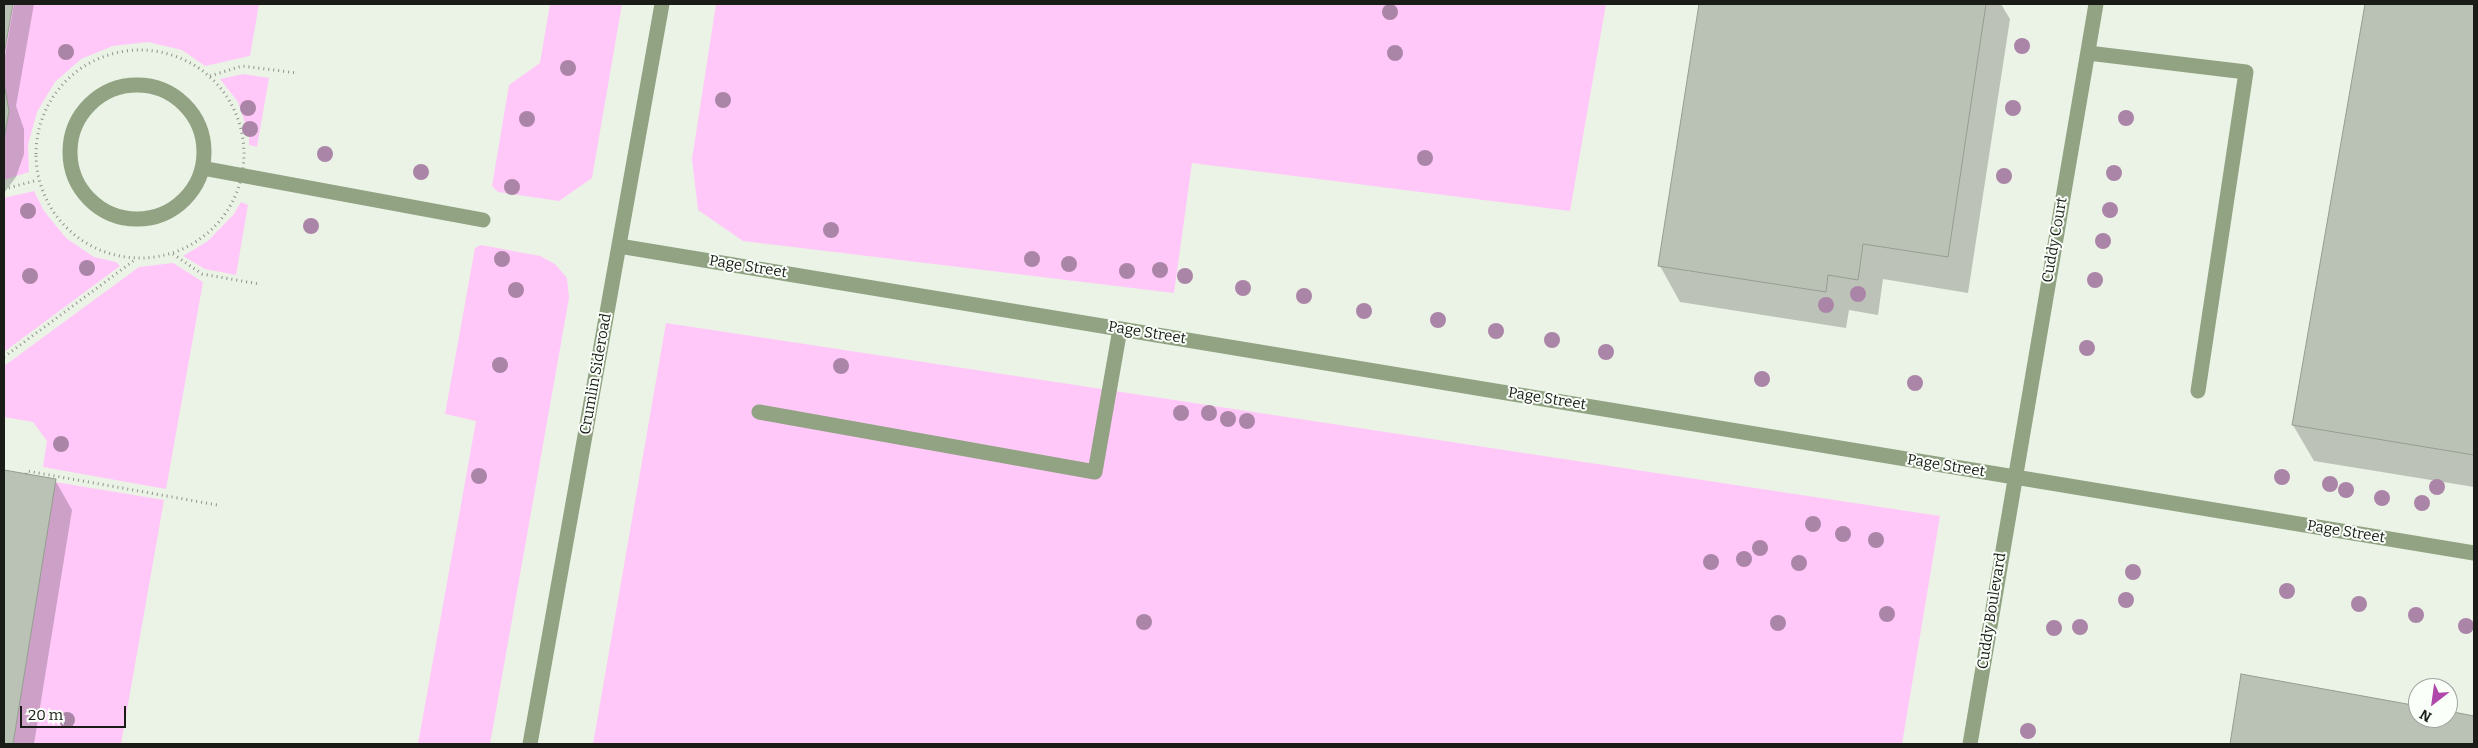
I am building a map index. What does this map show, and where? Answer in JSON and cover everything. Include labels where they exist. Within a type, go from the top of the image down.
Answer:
[{"type":"street","name":"Crumlin Sideroad","points":[[530,744],[662,4]]},
{"type":"street","name":"Cuddy Court","points":[[2014,477],[2096,4]]},
{"type":"street","points":[[2088,53],[2246,72],[2198,391]]},
{"type":"street","points":[[129,85],[151,87],[171,94],[187,108],[198,126],[202,140],[202,168],[193,189],[178,206],[157,217],[134,220],[111,215],[92,202],[77,184],[70,162],[70,139],[78,119],[97,99],[109,91],[129,85]]},
{"type":"street","points":[[202,168],[482,220]]},
{"type":"street","name":"Page Street","points":[[619,246],[2474,553]]},
{"type":"street","points":[[759,412],[1095,472],[1120,328]]},
{"type":"street","name":"Cuddy Boulevard","points":[[1970,744],[2014,477]]},
{"type":"path","points":[[147,49],[179,56],[210,76],[233,104],[244,139],[243,175],[229,210],[205,237],[173,254],[136,259],[100,252],[72,235],[50,210],[38,180],[34,146],[42,115],[58,87],[84,64],[114,52],[147,49]]},
{"type":"path","points":[[210,76],[242,66],[297,73]]},
{"type":"path","points":[[4,189],[38,180]]},
{"type":"path","points":[[173,254],[202,274],[259,284]]},
{"type":"path","points":[[4,358],[136,259]]},
{"type":"path","points":[[26,474],[27,471],[217,505]]},
{"type":"shaded area","points":[[13,4],[259,4],[250,56],[205,66],[182,50],[148,42],[113,46],[81,59],[55,82],[37,112],[28,145],[29,172],[4,180],[4,139],[9,111],[4,83],[4,55]]},
{"type":"shaded area","points":[[550,4],[622,4],[592,178],[559,201],[498,192],[492,186],[509,85],[540,63]]},
{"type":"shaded area","points":[[716,4],[1606,4],[1570,211],[1192,163],[1174,293],[743,241],[698,210],[692,159]]},
{"type":"shaded area","points":[[243,74],[269,78],[257,147],[249,145],[249,135],[238,102],[220,79]]},
{"type":"shaded area","points":[[34,191],[44,211],[66,238],[94,257],[116,262],[120,266],[4,352],[4,198]]},
{"type":"shaded area","points":[[241,202],[248,205],[236,275],[205,269],[183,256],[208,241],[234,214]]},
{"type":"shaded area","points":[[481,245],[540,256],[555,264],[567,278],[569,298],[490,744],[418,744],[476,421],[445,414],[475,248]]},
{"type":"shaded area","points":[[173,263],[203,282],[166,489],[43,467],[47,441],[33,422],[4,417],[4,366],[139,267]]},
{"type":"shaded area","points":[[666,323],[1940,516],[1902,744],[593,744]]},
{"type":"shaded area","points":[[55,482],[164,500],[121,744],[13,744]]},
{"type":"building","points":[[4,4],[13,4],[4,55]]},
{"type":"building","points":[[1699,4],[1986,4],[1948,257],[1863,244],[1858,280],[1828,275],[1826,292],[1658,266]]},
{"type":"building","points":[[2365,4],[2474,4],[2474,455],[2292,425]]},
{"type":"building","points":[[4,83],[9,111],[4,139]]},
{"type":"building","points":[[4,470],[56,479],[13,744],[4,744]]},
{"type":"building","points":[[2241,674],[2408,704],[2408,728],[2458,728],[2458,713],[2474,716],[2474,744],[2230,744]]}]
